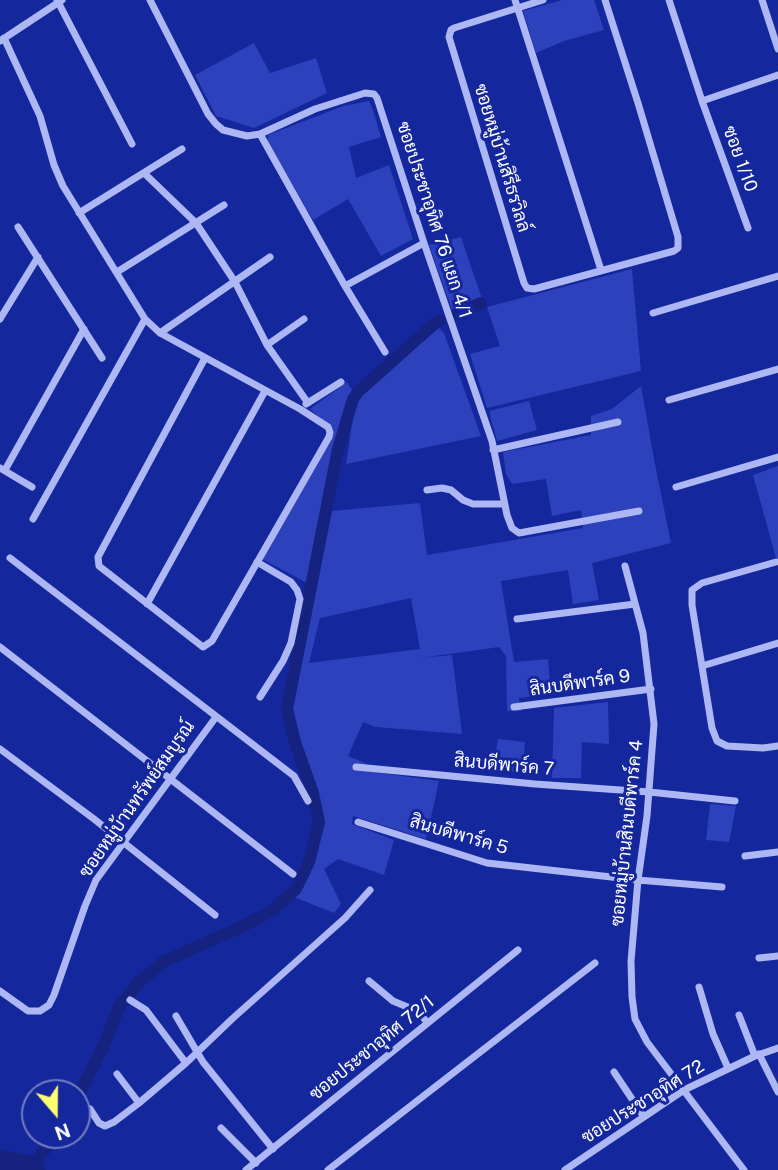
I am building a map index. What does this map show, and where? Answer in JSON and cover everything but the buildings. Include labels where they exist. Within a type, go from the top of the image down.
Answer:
[{"type":"street","name":"ซอยประชาอุทิศ 76 แยก 4/1","points":[[150,0],[208,114],[223,130],[247,136],[260,134],[315,109],[365,93],[374,94],[380,103],[424,243],[492,441],[504,504],[512,528],[519,533],[639,511]]},
{"type":"street","name":"ซอยหมู่บ้านสิรีธรวิลล์","points":[[543,0],[516,4],[454,28],[449,37],[524,283],[527,288],[534,289],[678,248],[678,237],[605,0]]},
{"type":"street","name":"ซอย 1/10","points":[[669,0],[748,228]]},
{"type":"street","points":[[762,0],[778,49]]},
{"type":"street","points":[[132,144],[60,1],[2,40],[40,116],[63,186],[145,319],[160,333],[300,409],[328,426],[330,432],[212,641],[203,647],[99,566],[98,556],[205,358]]},
{"type":"street","points":[[516,4],[601,270]]},
{"type":"street","points":[[702,101],[778,75]]},
{"type":"street","points":[[260,134],[345,286],[386,352]]},
{"type":"street","points":[[79,213],[182,149]]},
{"type":"street","points":[[144,173],[197,223],[235,282],[267,345],[308,403]]},
{"type":"street","points":[[117,272],[223,205]]},
{"type":"street","points":[[18,227],[102,358]]},
{"type":"street","points":[[345,286],[424,243]]},
{"type":"street","points":[[0,319],[38,257]]},
{"type":"street","points":[[160,333],[270,257]]},
{"type":"street","points":[[653,313],[778,276]]},
{"type":"street","points":[[33,519],[145,319]]},
{"type":"street","points":[[267,345],[304,319]]},
{"type":"street","points":[[32,487],[2,469],[84,330]]},
{"type":"street","points":[[669,400],[778,369]]},
{"type":"street","points":[[300,409],[341,382]]},
{"type":"street","points":[[147,604],[265,391]]},
{"type":"street","points":[[493,450],[618,422]]},
{"type":"street","points":[[676,487],[778,457]]},
{"type":"street","points":[[426,490],[451,490],[473,504],[504,504]]},
{"type":"street","points":[[10,558],[294,776],[308,801]]},
{"type":"street","points":[[257,562],[291,582],[300,599],[291,643],[260,697]]},
{"type":"street","points":[[776,562],[702,583],[692,590],[692,605],[712,728],[717,741],[727,746],[778,746]]},
{"type":"street","name":"ซอยหมู่บ้านสินบดีพาร์ค 4","points":[[625,566],[643,632],[654,724],[631,961],[635,1018],[647,1042],[744,1170]]},
{"type":"street","points":[[517,619],[635,604]]},
{"type":"street","points":[[702,666],[778,643]]},
{"type":"street","points":[[0,647],[293,874]]},
{"type":"street","name":"สินบดีพาร์ค 9","points":[[514,707],[651,689]]},
{"type":"street","name":"ซอยหมู่บ้านทรัพย์สมบูรณ์","points":[[0,991],[28,1011],[40,1011],[49,1005],[96,880],[215,717]]},
{"type":"street","points":[[0,749],[215,915]]},
{"type":"street","name":"สินบดีพาร์ค 7","points":[[356,766],[735,801]]},
{"type":"street","name":"สินบดีพาร์ค 5","points":[[358,822],[487,863],[722,887]]},
{"type":"street","points":[[745,856],[778,852]]},
{"type":"street","points":[[91,1111],[99,1124],[105,1126],[139,1103],[345,918],[370,890]]},
{"type":"street","name":"ซอยประชาอุทิศ 72/1","points":[[246,1170],[518,950]]},
{"type":"street","points":[[759,958],[778,956]]},
{"type":"street","points":[[328,1170],[595,963]]},
{"type":"street","points":[[369,981],[393,1000],[416,1011],[428,1023]]},
{"type":"street","points":[[699,987],[713,1034],[728,1068]]},
{"type":"street","points":[[130,1000],[146,1010],[186,1063]]},
{"type":"street","points":[[738,1015],[778,1092]]},
{"type":"street","points":[[176,1016],[197,1053],[273,1149]]},
{"type":"street","name":"ซอยประชาอุทิศ 72","points":[[565,1170],[684,1090],[757,1055],[778,1048]]},
{"type":"street","points":[[614,1073],[645,1117]]},
{"type":"street","points":[[117,1074],[139,1103]]},
{"type":"street","points":[[221,1128],[256,1163]]},
{"type":"shaded area","points":[[562,0],[594,0],[604,30],[564,41],[536,53],[523,11]]},
{"type":"shaded area","points":[[254,43],[270,73],[316,58],[327,93],[254,128],[216,116],[195,75]]},
{"type":"shaded area","points":[[369,101],[381,137],[349,147],[356,178],[389,165],[413,239],[381,256],[348,199],[313,220],[268,142],[268,135],[343,106]]},
{"type":"shaded area","points":[[461,237],[482,299],[452,310],[429,245]]},
{"type":"shaded area","points":[[632,269],[641,371],[487,408],[470,354],[500,346],[487,307]]},
{"type":"shaded area","points":[[439,328],[444,333],[481,436],[346,464],[355,404],[362,393]]},
{"type":"shaded area","points":[[347,382],[352,390],[341,425],[309,584],[262,559],[334,430],[310,409]]},
{"type":"shaded area","points":[[641,386],[671,543],[592,563],[599,600],[573,604],[568,570],[501,581],[514,662],[548,659],[551,694],[519,698],[521,711],[507,711],[506,656],[499,647],[420,658],[452,655],[462,734],[376,727],[363,722],[348,756],[367,764],[365,771],[439,781],[426,839],[353,816],[352,824],[394,840],[384,875],[338,859],[324,869],[341,904],[334,913],[294,897],[306,878],[323,823],[290,711],[313,587],[332,511],[420,503],[427,555],[583,528],[581,510],[552,516],[546,479],[512,484],[506,474],[503,452],[591,435],[591,416],[612,409]],"holes":[[[411,598],[420,649],[309,663],[320,618]]]},
{"type":"shaded area","points":[[529,401],[537,430],[497,441],[489,411]]},
{"type":"shaded area","points":[[778,466],[778,565],[753,475]]},
{"type":"shaded area","points":[[608,702],[609,744],[582,742],[581,778],[552,778],[554,708]]},
{"type":"shaded area","points":[[498,739],[525,742],[523,773],[493,771]]},
{"type":"shaded area","points":[[710,804],[736,806],[729,842],[706,840]]},
{"type":"waterway","points":[[458,313],[481,303]]},
{"type":"waterway","points":[[87,1079],[119,1007],[139,982],[165,961],[273,910],[296,889],[309,862],[319,822],[313,793],[295,742],[287,709],[338,449],[353,399],[359,391],[440,321]]},
{"type":"waterway","points":[[32,1166],[45,1149]]},
{"type":"waterway","points":[[0,1160],[32,1166],[35,1170]]}]
